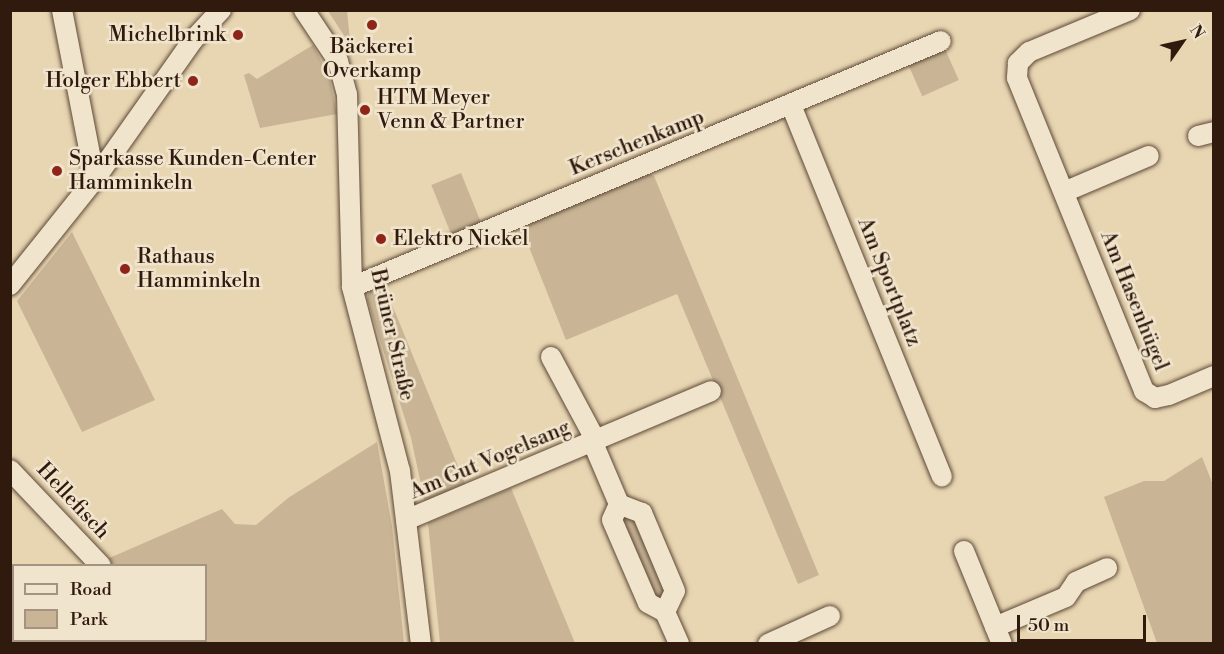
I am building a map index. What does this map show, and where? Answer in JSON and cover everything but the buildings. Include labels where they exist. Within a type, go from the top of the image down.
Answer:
[{"type":"street","points":[[62,10],[95,179]]},
{"type":"street","points":[[10,285],[95,179],[193,40],[221,10]]},
{"type":"street","name":"Brüner Straße","points":[[304,10],[338,61],[347,94],[352,287],[400,471],[421,644]]},
{"type":"street","name":"Am Hasenhügel","points":[[1130,10],[1029,52],[1018,63],[1017,78],[1144,391],[1155,398],[1169,395],[1214,376]]},
{"type":"street","name":"Kerschenkamp","points":[[352,287],[941,41]]},
{"type":"street","name":"Am Sportplatz","points":[[791,105],[942,477]]},
{"type":"street","points":[[1064,192],[1149,156]]},
{"type":"street","name":"Am Gut Vogelsang","points":[[551,357],[595,442],[619,504],[612,520],[648,603],[665,612],[679,644]]},
{"type":"street","name":"Am Gut Vogelsang","points":[[406,520],[711,391]]},
{"type":"street","name":"Hellefisch","points":[[10,470],[99,564]]},
{"type":"street","points":[[619,504],[642,513],[671,581],[675,591],[665,612]]},
{"type":"street","points":[[964,551],[999,635],[1066,597],[1076,582],[1107,568]]},
{"type":"street","points":[[768,644],[830,616]]},
{"type":"green space","points":[[328,11],[347,11],[350,40],[347,40]]},
{"type":"green space","points":[[313,45],[329,76],[337,114],[260,128],[244,75],[249,73],[257,79]]},
{"type":"green space","points":[[945,49],[959,80],[922,96],[908,65]]},
{"type":"green space","points":[[461,173],[482,224],[452,236],[431,185]]},
{"type":"green space","points":[[648,173],[654,176],[819,575],[798,584],[677,294],[566,340],[521,227]]},
{"type":"green space","points":[[72,232],[155,400],[82,432],[17,301]]},
{"type":"green space","points":[[384,285],[466,486],[425,503],[411,438],[367,299],[369,292]]},
{"type":"green space","points":[[377,442],[392,526],[404,643],[183,643],[182,642],[207,642],[207,564],[112,564],[107,559],[222,509],[235,524],[256,525],[288,498]]},
{"type":"green space","points":[[1202,457],[1213,485],[1213,643],[1157,643],[1104,497],[1144,481],[1164,481]]},
{"type":"green space","points":[[511,488],[575,643],[440,643],[428,523]]},
{"type":"green space","points":[[631,513],[667,590],[661,599],[655,597],[622,521]]},
{"type":"place","name":"Bäckerei Overkamp","points":[[372,25]]},
{"type":"place","name":"Michelbrink","points":[[238,35]]},
{"type":"place","name":"Holger Ebbert","points":[[193,81]]},
{"type":"place","name":"HTM Meyer Venn & Partner","points":[[365,110]]},
{"type":"place","name":"Sparkasse Kunden-Center Hamminkeln","points":[[57,171]]},
{"type":"place","name":"Elektro Nickel","points":[[381,239]]},
{"type":"place","name":"Rathaus Hamminkeln","points":[[125,269]]}]
